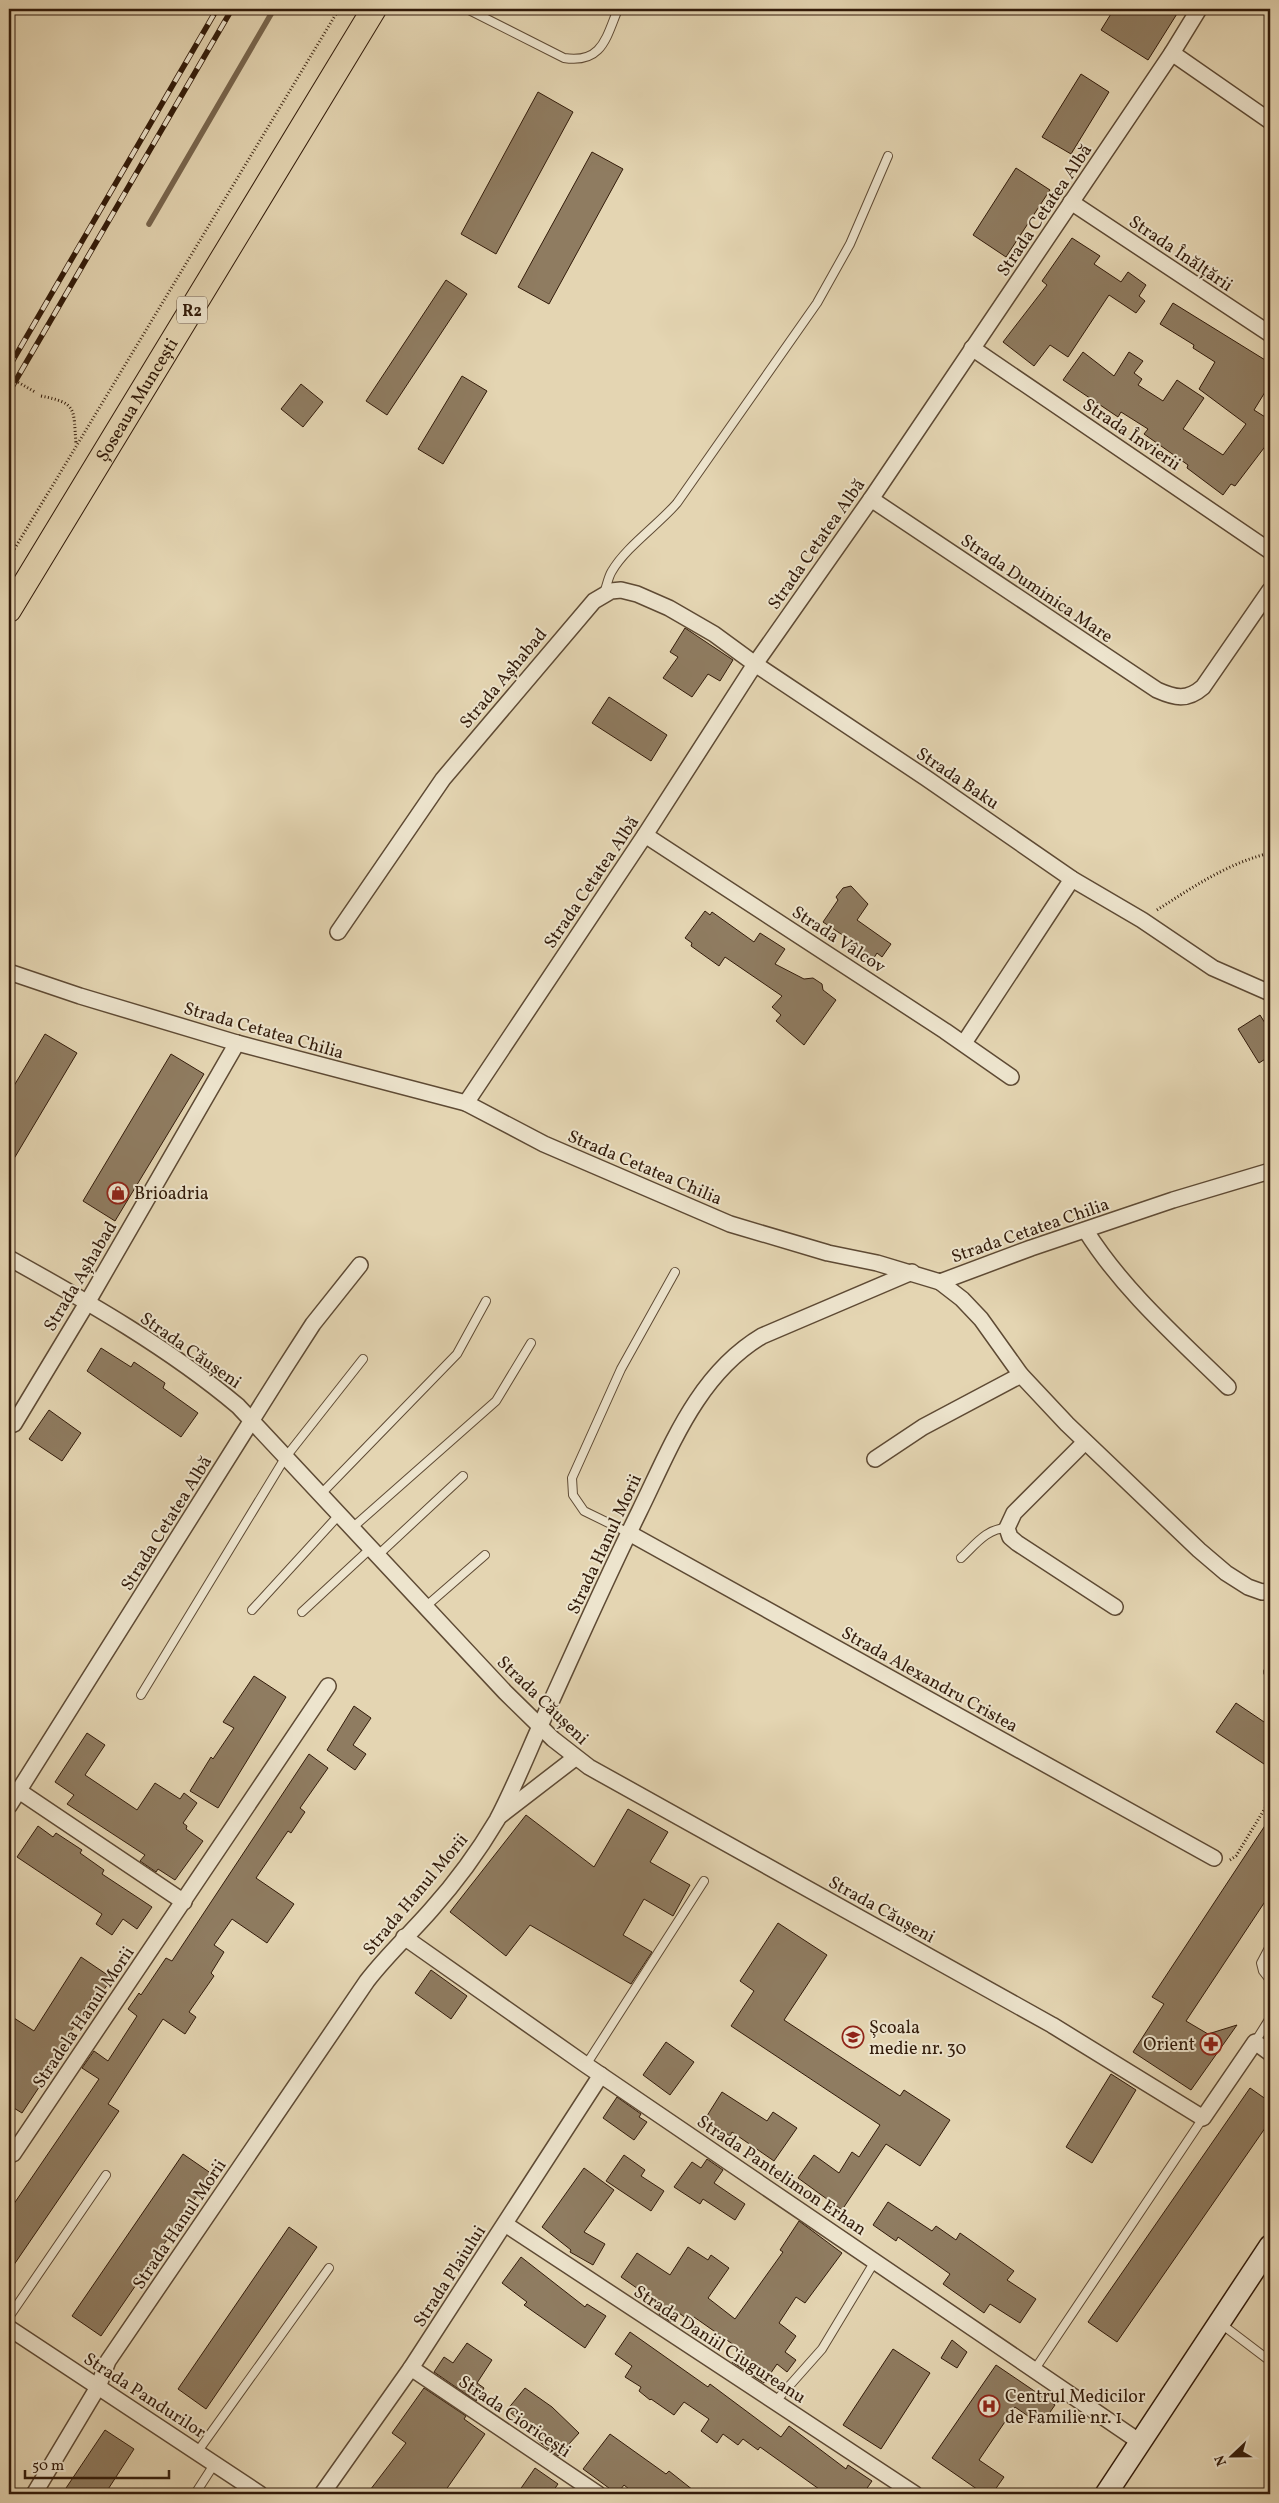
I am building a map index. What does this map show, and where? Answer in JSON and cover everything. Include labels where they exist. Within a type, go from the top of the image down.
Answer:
[{"type":"main road","name":"Șoseaua Muncești","points":[[9,610],[374,9]]},
{"type":"street","name":"Strada Cetatea Albă","points":[[466,1103],[645,835],[755,664],[871,499],[1172,53],[1199,9]]},
{"type":"street","points":[[1172,53],[1270,121]]},
{"type":"street","name":"Strada Înălțării","points":[[1071,202],[1270,334]]},
{"type":"street","name":"Strada Învierii","points":[[972,348],[1270,551]]},
{"type":"street","name":"Strada Duminica Mare","points":[[871,499],[1157,690],[1174,698],[1187,698],[1203,687],[1270,590]]},
{"type":"street","points":[[604,593],[621,590],[637,594],[670,608],[726,641],[755,664]]},
{"type":"street","name":"Strada Așhabad","points":[[338,932],[443,779],[586,610],[604,593]]},
{"type":"street","name":"Strada Baku","points":[[755,664],[926,778],[1072,879],[1142,920],[1213,968],[1270,993]]},
{"type":"street","name":"Strada Vâlcov","points":[[645,835],[964,1043],[1011,1077]]},
{"type":"street","points":[[964,1043],[1072,879]]},
{"type":"street","name":"Strada Cetatea Chilia","points":[[9,972],[80,996],[238,1042],[466,1103],[544,1144],[730,1224],[828,1253],[912,1272],[940,1282],[1173,1200],[1270,1171]]},
{"type":"street","name":"Strada Așhabad","points":[[14,1424],[87,1303],[238,1042]]},
{"type":"street","points":[[1086,1230],[1109,1265],[1154,1314],[1228,1387]]},
{"type":"street","name":"Strada Căușeni","points":[[9,1258],[87,1303],[213,1385],[253,1421],[424,1608],[540,1727],[575,1758],[1052,2025],[1203,2118]]},
{"type":"street","name":"Strada Cetatea Albă","points":[[9,1806],[313,1324],[360,1265]]},
{"type":"street","name":"Strada Hanul Morii","points":[[34,2494],[98,2387],[108,2361],[367,1981],[454,1882],[476,1853],[498,1818],[629,1533],[678,1431],[694,1404],[720,1368],[744,1347],[762,1336],[912,1272]]},
{"type":"street","points":[[940,1282],[962,1298],[981,1319],[1021,1375],[1085,1442],[1199,1550],[1226,1573],[1248,1588],[1262,1592],[1270,1591]]},
{"type":"street","points":[[875,1459],[924,1427],[1021,1375]]},
{"type":"street","points":[[1085,1442],[1014,1513],[1007,1528],[1010,1537],[1017,1543],[1115,1607]]},
{"type":"street","name":"Strada Alexandru Cristea","points":[[629,1533],[1214,1858]]},
{"type":"street","name":"Stradela Hanul Morii","points":[[13,2154],[328,1686]]},
{"type":"street","points":[[498,1818],[575,1758]]},
{"type":"street","points":[[19,1791],[184,1902]]},
{"type":"street","name":"Strada Pantelimon Erhan","points":[[404,1937],[586,2065],[1140,2442]]},
{"type":"street","points":[[1203,2118],[1255,2042],[1270,2053]]},
{"type":"street","name":"Strada Plaiului","points":[[322,2494],[411,2368],[601,2075]]},
{"type":"street","name":"Strada Daniil Ciugureanu","points":[[505,2224],[915,2494]]},
{"type":"street","points":[[1106,2494],[1270,2246]]},
{"type":"street","name":"Strada Pandurilor","points":[[9,2328],[198,2451],[260,2494]]},
{"type":"street","name":"Strada Cioricești","points":[[411,2368],[598,2494]]},
{"type":"lane","points":[[467,9],[564,58],[577,60],[597,52],[603,44],[618,9]]},
{"type":"lane","points":[[604,593],[611,572],[623,556],[677,503],[817,303],[850,244],[888,156]]},
{"type":"lane","points":[[629,1533],[584,1512],[573,1495],[572,1478],[621,1369],[675,1272]]},
{"type":"lane","points":[[320,1495],[457,1354],[486,1301]]},
{"type":"lane","points":[[352,1529],[496,1401],[531,1343]]},
{"type":"lane","points":[[141,1695],[285,1458],[363,1359]]},
{"type":"lane","points":[[302,1612],[463,1476]]},
{"type":"lane","points":[[252,1610],[339,1515]]},
{"type":"lane","points":[[961,1558],[987,1534],[998,1528],[1007,1528]]},
{"type":"lane","points":[[424,1608],[485,1554]]},
{"type":"lane","points":[[586,2065],[704,1881]]},
{"type":"lane","points":[[1270,1946],[1261,1963],[1263,1971],[1270,1980]]},
{"type":"lane","points":[[1255,2042],[1270,2018]]},
{"type":"lane","points":[[1035,2370],[1203,2118]]},
{"type":"lane","points":[[9,2317],[106,2175]]},
{"type":"lane","points":[[775,2402],[822,2349],[875,2261]]},
{"type":"lane","points":[[198,2451],[329,2268]]},
{"type":"lane","points":[[1219,2323],[1270,2361]]},
{"type":"lane","points":[[194,2494],[215,2463]]},
{"type":"path","points":[[9,558],[339,9]]},
{"type":"path","points":[[9,378],[35,392]]},
{"type":"path","points":[[41,396],[64,400],[73,410],[76,444]]},
{"type":"path","points":[[1142,920],[1208,877],[1257,856],[1270,854]]},
{"type":"path","points":[[1214,1858],[1226,1863],[1236,1856],[1270,1800]]},
{"type":"building","points":[[1114,9],[1180,9],[1148,60],[1101,30]]},
{"type":"building","points":[[1081,74],[1109,92],[1071,154],[1042,137]]},
{"type":"building","points":[[538,92],[573,112],[496,254],[461,234]]},
{"type":"building","points":[[592,152],[623,169],[549,304],[518,287]]},
{"type":"building","points":[[1016,168],[1050,190],[1006,257],[973,235]]},
{"type":"building","points":[[1072,238],[1100,256],[1094,264],[1121,282],[1128,272],[1146,285],[1139,296],[1145,301],[1136,313],[1109,295],[1068,357],[1050,345],[1034,366],[1003,342],[1047,285],[1042,281]]},
{"type":"building","points":[[446,280],[467,294],[387,415],[366,401]]},
{"type":"building","points":[[1173,303],[1270,363],[1270,384],[1254,410],[1270,420],[1270,440],[1235,486],[1231,484],[1223,495],[1187,468],[1188,465],[1144,434],[1148,429],[1121,412],[1118,417],[1063,380],[1083,352],[1114,376],[1129,352],[1143,361],[1134,373],[1142,379],[1138,385],[1163,401],[1177,380],[1204,398],[1183,429],[1223,455],[1246,424],[1199,389],[1215,362],[1193,348],[1194,345],[1160,324]]},
{"type":"building","points":[[462,376],[487,391],[443,464],[418,449]]},
{"type":"building","points":[[301,384],[323,402],[303,427],[281,409]]},
{"type":"building","points":[[685,628],[733,660],[720,681],[708,674],[692,697],[663,678],[678,657],[670,652]]},
{"type":"building","points":[[609,697],[667,735],[651,761],[592,723]]},
{"type":"building","points":[[851,886],[868,904],[857,920],[891,944],[882,957],[877,953],[870,964],[854,952],[859,946],[823,922],[838,900],[836,897],[843,888]]},
{"type":"building","points":[[705,911],[710,915],[712,912],[754,942],[760,933],[785,949],[775,964],[804,979],[813,978],[822,984],[823,990],[836,1000],[804,1045],[776,1021],[781,1015],[772,1007],[782,996],[725,957],[719,966],[691,946],[692,943],[685,938]]},
{"type":"building","points":[[1260,1015],[1270,1031],[1270,1056],[1259,1063],[1238,1029]]},
{"type":"building","points":[[45,1034],[77,1053],[9,1167],[9,1094]]},
{"type":"building","points":[[171,1054],[204,1074],[115,1221],[83,1201]]},
{"type":"building","points":[[101,1348],[131,1367],[134,1362],[165,1383],[163,1388],[198,1413],[181,1437],[87,1371]]},
{"type":"building","points":[[49,1410],[81,1433],[62,1461],[29,1439]]},
{"type":"building","points":[[254,1676],[286,1697],[218,1808],[190,1791],[211,1757],[213,1759],[234,1728],[223,1722]]},
{"type":"building","points":[[1236,1703],[1270,1726],[1270,1768],[1216,1732]]},
{"type":"building","points":[[354,1706],[371,1718],[353,1745],[366,1754],[355,1770],[327,1750]]},
{"type":"building","points":[[87,1733],[105,1745],[85,1775],[137,1810],[155,1783],[180,1799],[184,1793],[197,1803],[183,1823],[187,1826],[186,1829],[203,1841],[175,1880],[158,1869],[156,1872],[140,1861],[145,1855],[67,1804],[74,1795],[55,1782]]},
{"type":"building","points":[[309,1754],[328,1768],[300,1808],[305,1812],[291,1833],[288,1831],[256,1878],[294,1904],[267,1943],[232,1919],[214,1945],[224,1952],[211,1973],[214,1976],[189,2012],[196,2017],[185,2034],[163,2019],[108,2104],[119,2111],[9,2272],[9,2211],[99,2079],[82,2068],[94,2051],[108,2061],[137,2016],[128,2009],[139,1993],[141,1995],[166,1958],[172,1961]]},
{"type":"building","points":[[628,1809],[668,1832],[650,1862],[690,1885],[673,1916],[644,1899],[623,1935],[652,1952],[631,1984],[530,1925],[506,1956],[450,1912],[526,1815],[594,1867]]},
{"type":"building","points":[[1270,1818],[1270,1894],[1186,2021],[1208,2034],[1237,2025],[1191,2090],[1133,2052],[1164,2004],[1152,1997]]},
{"type":"building","points":[[38,1826],[53,1837],[56,1833],[82,1850],[80,1853],[104,1870],[102,1874],[152,1907],[137,1929],[123,1919],[112,1935],[96,1924],[102,1914],[17,1857]]},
{"type":"building","points":[[778,1923],[827,1955],[784,2020],[900,2096],[904,2090],[950,2120],[920,2166],[886,2144],[842,2210],[798,2178],[814,2155],[839,2173],[852,2152],[859,2157],[880,2125],[731,2026],[754,1991],[740,1981]]},
{"type":"building","points":[[81,1957],[112,1978],[99,1997],[94,1994],[60,2049],[63,2051],[22,2113],[9,2105],[9,2026],[14,2018],[34,2031]]},
{"type":"building","points":[[431,1970],[467,1996],[451,2019],[415,1993]]},
{"type":"building","points":[[666,2042],[694,2062],[670,2095],[643,2075]]},
{"type":"building","points":[[1111,2074],[1136,2090],[1092,2163],[1066,2147]]},
{"type":"building","points":[[1250,2088],[1270,2102],[1270,2121],[1117,2342],[1088,2322]]},
{"type":"building","points":[[722,2092],[767,2121],[773,2112],[797,2128],[774,2161],[732,2132],[730,2136],[705,2119]]},
{"type":"building","points":[[617,2097],[641,2114],[639,2117],[647,2122],[634,2140],[603,2118]]},
{"type":"building","points":[[183,2154],[212,2174],[101,2336],[72,2316]]},
{"type":"building","points":[[624,2155],[645,2170],[641,2176],[664,2191],[651,2211],[606,2181]]},
{"type":"building","points":[[707,2159],[723,2170],[714,2183],[745,2204],[735,2220],[703,2199],[700,2204],[674,2187],[692,2162],[701,2168]]},
{"type":"building","points":[[584,2168],[614,2190],[584,2232],[605,2244],[593,2265],[570,2252],[571,2250],[542,2227]]},
{"type":"building","points":[[888,2202],[932,2231],[936,2226],[956,2240],[960,2233],[1014,2271],[1007,2280],[1036,2299],[1020,2323],[990,2304],[984,2313],[943,2284],[950,2274],[898,2237],[896,2241],[873,2225]]},
{"type":"building","points":[[799,2221],[842,2253],[805,2303],[796,2297],[779,2323],[796,2336],[785,2352],[796,2360],[787,2372],[777,2364],[764,2383],[732,2362],[741,2350],[694,2317],[691,2322],[679,2313],[671,2322],[659,2314],[664,2307],[621,2277],[637,2253],[670,2275],[688,2247],[708,2260],[711,2255],[729,2268],[708,2298],[735,2319],[783,2252],[780,2250]]},
{"type":"building","points":[[289,2227],[317,2247],[206,2409],[178,2389]]},
{"type":"building","points":[[521,2257],[585,2307],[587,2304],[606,2316],[585,2348],[524,2305],[527,2302],[502,2283]]},
{"type":"building","points":[[630,2332],[708,2387],[710,2384],[781,2437],[789,2426],[846,2469],[848,2465],[872,2481],[863,2494],[826,2494],[760,2447],[758,2450],[743,2439],[738,2445],[723,2434],[717,2443],[701,2431],[709,2419],[684,2402],[674,2415],[650,2400],[639,2391],[641,2387],[625,2377],[632,2366],[615,2354]]},
{"type":"building","points":[[952,2340],[967,2352],[957,2368],[941,2358]]},
{"type":"building","points":[[467,2343],[492,2360],[477,2383],[484,2388],[476,2401],[434,2372],[444,2357],[453,2363]]},
{"type":"building","points":[[893,2349],[930,2373],[881,2449],[843,2425]]},
{"type":"building","points":[[996,2365],[1055,2405],[1041,2425],[1015,2407],[979,2460],[1004,2477],[992,2494],[984,2494],[932,2458]]},
{"type":"building","points":[[424,2388],[466,2416],[464,2419],[485,2434],[443,2494],[367,2494],[406,2443],[392,2433]]},
{"type":"building","points":[[525,2388],[552,2407],[579,2433],[558,2456],[537,2440],[540,2436],[507,2410]]},
{"type":"building","points":[[105,2430],[134,2449],[105,2494],[62,2494]]},
{"type":"building","points":[[610,2434],[666,2474],[669,2471],[698,2494],[635,2494],[624,2485],[617,2494],[583,2469]]},
{"type":"building","points":[[535,2468],[558,2484],[551,2494],[517,2494]]},
{"type":"waterway","points":[[149,224],[274,9]]},
{"type":"railway","points":[[9,367],[217,9]]},
{"type":"railway","points":[[9,392],[232,9]]},
{"type":"place","name":"Brioadria","points":[[118,1193]]},
{"type":"place","name":"Şcoala medie nr. 30","points":[[853,2037]]},
{"type":"place","name":"Orient","points":[[1211,2044]]},
{"type":"place","name":"Centrul Medicilor de Familie nr. 1","points":[[989,2406]]}]
